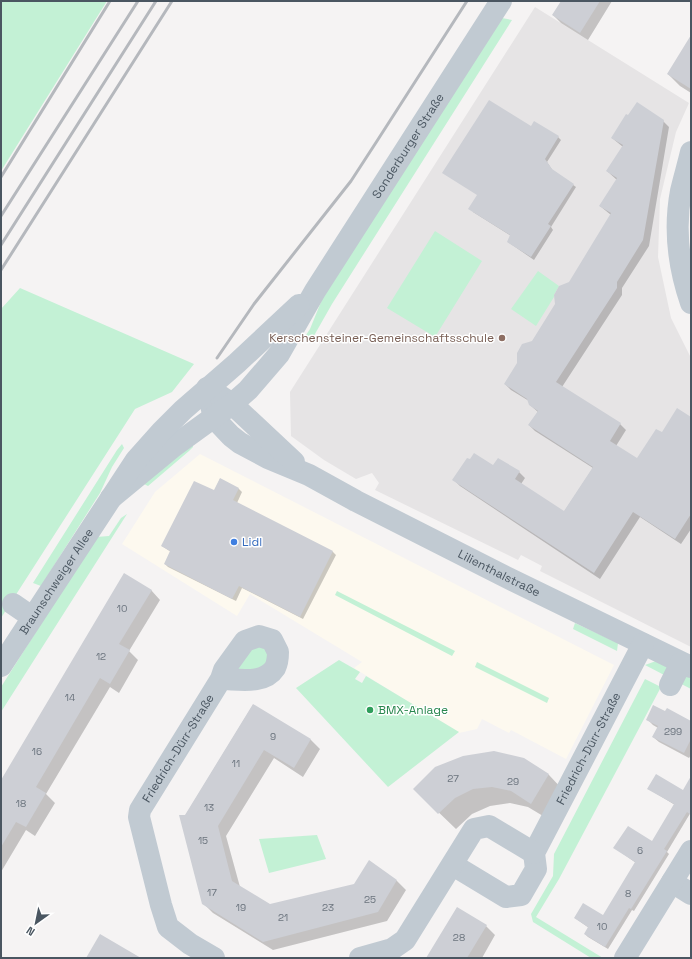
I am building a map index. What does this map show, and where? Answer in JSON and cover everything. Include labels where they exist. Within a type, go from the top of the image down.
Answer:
[{"type":"street","name":"Sonderburger Straße","points":[[214,418],[248,390],[279,354],[315,291],[501,1]]},
{"type":"street","points":[[691,152],[681,192],[678,238],[680,263],[691,303]]},
{"type":"street","name":"Sonderburger Straße","points":[[207,388],[237,363],[315,291]]},
{"type":"street","points":[[207,388],[214,418]]},
{"type":"street","name":"Lilienthalstraße","points":[[207,388],[232,404],[269,440],[309,475]]},
{"type":"street","name":"Braunschweiger Allee","points":[[1,666],[136,460],[156,437],[207,388]]},
{"type":"street","name":"Lilienthalstraße","points":[[214,418],[240,443],[268,458],[309,475],[442,545],[686,665]]},
{"type":"street","name":"Braunschweiger Allee","points":[[111,498],[174,446],[214,418]]},
{"type":"street","points":[[13,604],[32,617]]},
{"type":"street","name":"Friedrich-Dürr-Straße","points":[[454,861],[506,898],[521,895],[536,869],[534,853],[643,644]]},
{"type":"street","points":[[670,685],[686,665]]},
{"type":"street","name":"Friedrich-Dürr-Straße","points":[[214,958],[186,951],[168,927],[139,817],[140,810],[221,678]]},
{"type":"street","points":[[360,958],[392,949],[405,940],[474,829],[489,826],[534,853]]},
{"type":"street","points":[[626,958],[691,851]]},
{"type":"street","points":[[672,882],[691,894]]},
{"type":"shaded area","name":"Kerschensteiner-Gemeinschaftsschule","points":[[535,7],[689,103],[676,132],[660,199],[658,257],[671,318],[691,358],[691,647],[540,571],[542,566],[521,555],[518,560],[375,490],[379,483],[372,473],[356,479],[324,460],[291,436],[290,392]]},
{"type":"shaded area","points":[[200,454],[614,665],[566,759],[511,730],[509,733],[482,719],[477,729],[459,733],[354,668],[362,662],[250,594],[237,616],[122,544],[155,492]]},
{"type":"green space","points":[[1,1],[107,1],[1,171]]},
{"type":"green space","points":[[502,18],[512,20],[332,304],[311,341],[304,338],[310,329],[323,297]]},
{"type":"green space","points":[[435,231],[482,261],[435,337],[387,308]]},
{"type":"green space","points":[[538,271],[559,286],[536,326],[511,309]]},
{"type":"green space","points":[[20,288],[194,364],[172,392],[135,409],[1,618],[1,309]]},
{"type":"green space","points":[[122,444],[124,448],[112,467],[100,493],[41,586],[33,583],[117,450]]},
{"type":"green space","points":[[193,445],[189,451],[148,486],[144,484],[149,477]]},
{"type":"green space","points":[[127,514],[1,712],[1,687],[96,537],[109,536],[121,518]]},
{"type":"green space","points":[[337,591],[455,651],[452,656],[335,595]]},
{"type":"green space","points":[[575,623],[618,643],[617,651],[573,629]]},
{"type":"green space","points":[[260,646],[268,651],[270,660],[264,669],[229,672],[251,648]]},
{"type":"green space","name":"BMX-Anlage","points":[[339,660],[360,672],[355,679],[362,683],[366,676],[459,732],[388,787],[296,688]]},
{"type":"green space","points":[[656,661],[691,677],[691,689],[645,665]]},
{"type":"green space","points":[[477,662],[549,698],[547,703],[475,667]]},
{"type":"green space","points":[[645,679],[661,687],[559,879],[536,917],[603,958],[591,958],[533,922],[531,914],[553,876],[554,854]]},
{"type":"green space","points":[[317,835],[326,859],[269,873],[259,839]]},
{"type":"building","points":[[561,1],[600,1],[580,33],[552,15]]},
{"type":"building","points":[[691,35],[691,89],[667,74]]},
{"type":"building","points":[[489,100],[531,126],[534,121],[559,136],[545,159],[552,169],[574,184],[548,224],[551,226],[531,257],[507,242],[510,235],[468,209],[477,195],[442,173]]},
{"type":"building","points":[[637,102],[664,120],[643,240],[617,282],[617,288],[556,382],[621,423],[610,441],[637,458],[656,429],[662,432],[677,408],[691,417],[691,514],[675,539],[633,512],[594,573],[452,480],[467,458],[470,459],[474,453],[493,465],[498,458],[520,471],[515,479],[564,511],[593,467],[528,425],[538,411],[529,405],[527,399],[504,384],[517,363],[517,353],[522,344],[532,341],[555,304],[554,295],[559,286],[569,282],[611,213],[599,206],[617,178],[606,171],[623,145],[611,138],[626,114],[628,115]]},
{"type":"building","name":"Lidl","points":[[220,478],[239,488],[233,500],[333,551],[300,617],[239,586],[232,599],[164,564],[170,551],[161,546],[194,481],[214,490]]},
{"type":"building","points":[[124,573],[152,590],[119,644],[130,650],[110,684],[100,678],[36,787],[46,793],[26,827],[16,822],[1,847],[1,780]]},
{"type":"building","points":[[253,704],[311,739],[294,768],[264,750],[218,826],[232,881],[270,904],[354,884],[369,860],[397,880],[378,912],[263,942],[202,904],[179,815],[185,815]]},
{"type":"building","points":[[653,705],[665,711],[667,708],[691,721],[691,739],[684,753],[652,737],[658,726],[646,720]]},
{"type":"building","points":[[494,751],[524,758],[549,774],[531,804],[511,791],[492,787],[473,789],[455,798],[438,814],[413,789],[435,767],[463,756]]},
{"type":"building","points":[[656,774],[683,790],[691,776],[691,815],[687,812],[664,849],[667,851],[631,909],[629,908],[605,947],[584,934],[588,927],[574,918],[583,903],[603,915],[635,862],[613,848],[628,826],[652,841],[674,804],[647,789]]},
{"type":"building","points":[[457,907],[487,925],[467,958],[426,958]]},
{"type":"building","points":[[100,934],[141,958],[86,958]]},
{"type":"railway","points":[[1,177],[110,1]]},
{"type":"railway","points":[[1,216],[138,1]]},
{"type":"railway","points":[[1,245],[156,1]]},
{"type":"railway","points":[[1,270],[172,1]]},
{"type":"railway","points":[[217,358],[254,304],[351,181],[467,1]]},
{"type":"place","name":"Kerschensteiner-Gemeinschaftsschule","points":[[502,338]]},
{"type":"place","name":"Lidl","points":[[234,542]]},
{"type":"place","name":"BMX-Anlage","points":[[370,710]]}]
